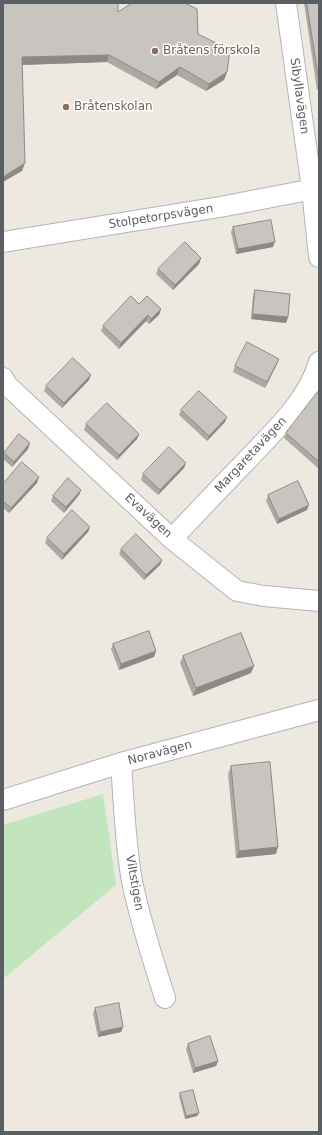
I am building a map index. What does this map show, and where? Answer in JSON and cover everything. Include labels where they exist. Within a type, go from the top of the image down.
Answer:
[{"type":"street","name":"Sibyllavägen","points":[[286,3],[315,188]]},
{"type":"street","name":"Stolpetorpsvägen","points":[[3,242],[220,207],[315,188]]},
{"type":"street","points":[[315,188],[319,257]]},
{"type":"street","name":"Margaretavägen","points":[[172,539],[282,423],[304,396],[318,372]]},
{"type":"street","name":"Evavägen","points":[[4,384],[172,539],[237,591],[264,596],[319,601]]},
{"type":"street","name":"Noravägen","points":[[3,800],[122,763],[319,710]]},
{"type":"street","name":"Viltstigen","points":[[122,763],[124,807],[132,880],[141,919],[165,998]]},
{"type":"green space","points":[[103,794],[116,885],[3,979],[3,825]]},
{"type":"building","points":[[3,3],[118,3],[118,12],[132,3],[185,3],[197,9],[198,34],[230,50],[227,72],[209,84],[180,67],[159,82],[109,55],[22,57],[25,163],[3,177]]},
{"type":"building","points":[[307,3],[319,3],[319,81]]},
{"type":"building","points":[[271,220],[275,242],[238,249],[233,227]]},
{"type":"building","points":[[185,242],[201,258],[175,285],[158,269]]},
{"type":"building","points":[[255,290],[290,294],[288,317],[253,314]]},
{"type":"building","points":[[131,296],[139,304],[147,296],[161,309],[151,319],[148,315],[121,343],[103,326]]},
{"type":"building","points":[[247,342],[279,359],[267,382],[235,366]]},
{"type":"building","points":[[73,358],[91,375],[64,403],[46,386]]},
{"type":"building","points":[[199,391],[227,417],[209,436],[181,410]]},
{"type":"building","points":[[317,393],[319,394],[319,462],[286,433]]},
{"type":"building","points":[[107,403],[139,434],[119,455],[86,424]]},
{"type":"building","points":[[19,434],[30,443],[14,462],[4,453]]},
{"type":"building","points":[[169,447],[186,463],[160,490],[143,474]]},
{"type":"building","points":[[22,462],[39,477],[11,508],[3,501],[3,484]]},
{"type":"building","points":[[68,478],[81,490],[66,507],[53,496]]},
{"type":"building","points":[[298,481],[309,505],[279,519],[268,495]]},
{"type":"building","points":[[72,510],[90,527],[64,554],[47,538]]},
{"type":"building","points":[[136,534],[162,560],[146,575],[121,549]]},
{"type":"building","points":[[149,631],[156,651],[121,664],[113,644]]},
{"type":"building","points":[[241,633],[254,666],[196,688],[183,656]]},
{"type":"building","points":[[270,762],[278,847],[239,851],[231,766]]},
{"type":"building","points":[[119,1003],[123,1027],[100,1032],[95,1008]]},
{"type":"building","points":[[210,1036],[218,1061],[195,1068],[188,1044]]},
{"type":"building","points":[[193,1090],[199,1113],[186,1116],[180,1093]]},
{"type":"place","name":"Bråtens förskola","points":[[155,51]]},
{"type":"place","name":"Bråtenskolan","points":[[66,107]]}]
